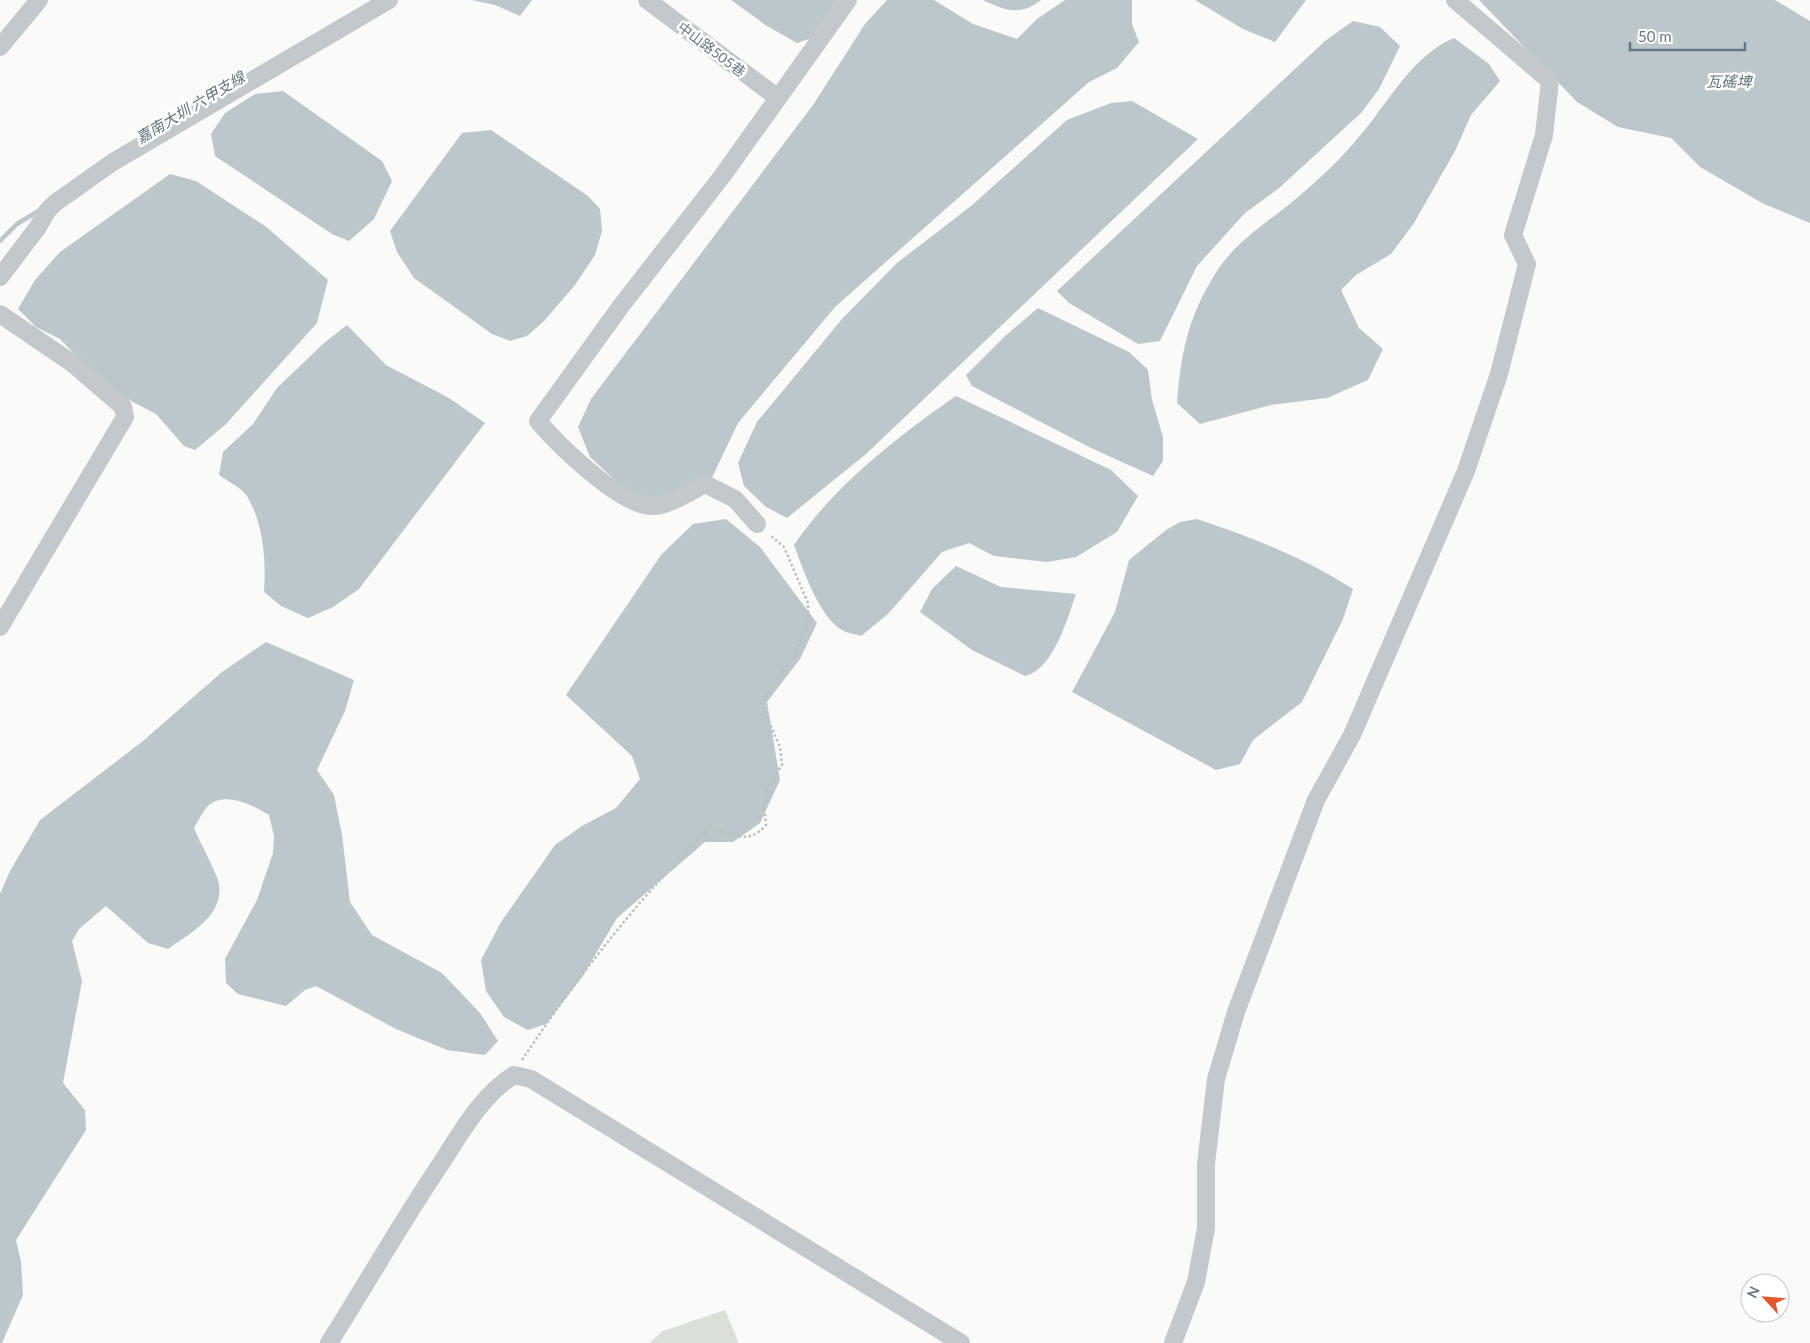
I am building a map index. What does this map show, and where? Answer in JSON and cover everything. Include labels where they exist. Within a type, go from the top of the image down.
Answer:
[{"type":"lane","points":[[0,47],[39,0]]},
{"type":"lane","points":[[0,277],[55,203],[113,162],[389,0]]},
{"type":"lane","name":"中山路505巷","points":[[647,0],[778,98]]},
{"type":"lane","points":[[757,524],[735,499],[705,484],[676,499],[652,506],[628,498],[588,469],[553,439],[538,421],[621,306],[723,176],[848,0]]},
{"type":"lane","points":[[1173,1343],[1196,1282],[1206,1228],[1206,1164],[1216,1079],[1236,1012],[1316,800],[1352,735],[1466,471],[1499,374],[1527,264],[1513,235],[1544,135],[1550,81],[1454,0]]},
{"type":"lane","points":[[0,314],[72,363],[123,407],[125,417],[0,627]]},
{"type":"lane","points":[[329,1343],[468,1121],[498,1086],[514,1076],[531,1079],[962,1343]]},
{"type":"path","points":[[514,1076],[556,1008],[679,858],[710,827],[746,839],[758,835],[766,825],[764,806],[768,788],[782,765],[780,747],[761,703],[795,655],[808,621],[808,603],[784,547],[757,524]]},
{"type":"shaded area","points":[[725,1310],[738,1341],[737,1343],[649,1343],[663,1331]]},
{"type":"water","points":[[472,0],[532,0],[520,16],[495,5]]},
{"type":"water","points":[[731,0],[837,0],[812,38],[797,43],[767,26]]},
{"type":"water","points":[[887,0],[934,0],[973,24],[1017,39],[1037,19],[1065,0],[1132,0],[1132,24],[1139,42],[1117,68],[1089,82],[835,307],[738,423],[708,486],[674,508],[633,497],[590,457],[578,427],[591,399],[813,105],[865,24]]},
{"type":"water","points":[[983,0],[1041,0],[1027,8],[1013,10],[999,7]]},
{"type":"water","points":[[1195,0],[1306,0],[1275,42],[1243,29]]},
{"type":"water","name":"瓦磘埤","points":[[1479,0],[1775,0],[1810,21],[1810,223],[1764,204],[1700,167],[1671,138],[1618,127],[1577,102]]},
{"type":"water","points":[[1353,21],[1380,27],[1400,46],[1379,89],[1361,113],[1278,189],[1245,213],[1197,266],[1160,341],[1138,344],[1069,303],[1057,291],[1325,41]]},
{"type":"water","points":[[1454,38],[1489,64],[1500,81],[1471,115],[1455,151],[1414,223],[1391,254],[1356,275],[1341,290],[1359,328],[1383,349],[1368,380],[1327,398],[1271,405],[1200,424],[1177,403],[1187,336],[1198,306],[1215,274],[1232,251],[1298,197],[1344,154],[1369,125],[1401,82],[1425,56]]},
{"type":"water","points":[[283,91],[382,161],[392,181],[374,219],[349,241],[332,234],[215,156],[211,134],[225,113],[255,94]]},
{"type":"water","points":[[1132,101],[1198,139],[866,454],[787,518],[766,507],[744,486],[738,463],[757,422],[842,319],[897,263],[971,206],[1067,120],[1111,103]]},
{"type":"water","points":[[491,130],[588,196],[600,209],[602,231],[595,255],[575,285],[544,321],[527,336],[510,341],[492,334],[414,278],[397,252],[390,231],[462,133]]},
{"type":"water","points":[[170,174],[196,181],[265,226],[328,280],[317,323],[226,424],[195,450],[184,446],[156,414],[108,389],[60,339],[36,327],[18,309],[35,280],[60,252]]},
{"type":"water","points":[[1038,308],[1129,352],[1148,370],[1152,400],[1163,437],[1163,461],[1153,476],[1091,448],[972,386],[966,375],[1005,336]]},
{"type":"water","points":[[347,325],[386,365],[449,398],[485,423],[359,589],[333,607],[308,618],[281,606],[264,592],[263,543],[253,507],[245,493],[219,475],[223,452],[253,424],[277,388],[324,343]]},
{"type":"water","points":[[956,396],[1111,470],[1138,496],[1117,532],[1076,557],[1047,562],[994,556],[969,543],[942,552],[888,614],[861,636],[844,631],[834,624],[819,604],[794,545],[828,502],[868,463]]},
{"type":"water","points":[[726,519],[760,547],[817,623],[800,659],[767,702],[780,780],[760,823],[733,842],[705,842],[617,918],[582,977],[546,1024],[528,1030],[504,1017],[486,991],[481,960],[501,922],[555,845],[582,826],[616,808],[640,779],[632,756],[566,695],[661,555],[693,524]]},
{"type":"water","points":[[1197,519],[1278,549],[1353,589],[1343,619],[1302,702],[1253,740],[1240,764],[1216,770],[1072,692],[1115,612],[1129,560],[1166,530],[1180,522]]},
{"type":"water","points":[[956,566],[1001,587],[1076,594],[1064,629],[1052,654],[1044,664],[1025,676],[972,650],[920,612],[932,589]]},
{"type":"water","points":[[266,642],[354,680],[345,711],[317,770],[334,795],[342,835],[350,902],[372,935],[442,973],[480,1013],[498,1041],[485,1055],[447,1050],[396,1029],[316,986],[305,990],[286,1006],[238,994],[226,983],[225,959],[257,900],[273,853],[274,836],[269,815],[262,811],[229,799],[214,802],[205,809],[194,828],[219,884],[219,895],[216,905],[204,922],[168,949],[148,943],[106,906],[79,929],[72,941],[82,981],[63,1083],[85,1110],[86,1130],[16,1240],[21,1262],[23,1295],[2,1343],[0,1343],[0,894],[10,871],[40,820],[143,741],[222,672]]},
{"type":"waterway","name":"嘉南大圳 六甲支線","points":[[0,241],[17,224],[40,210]]}]
